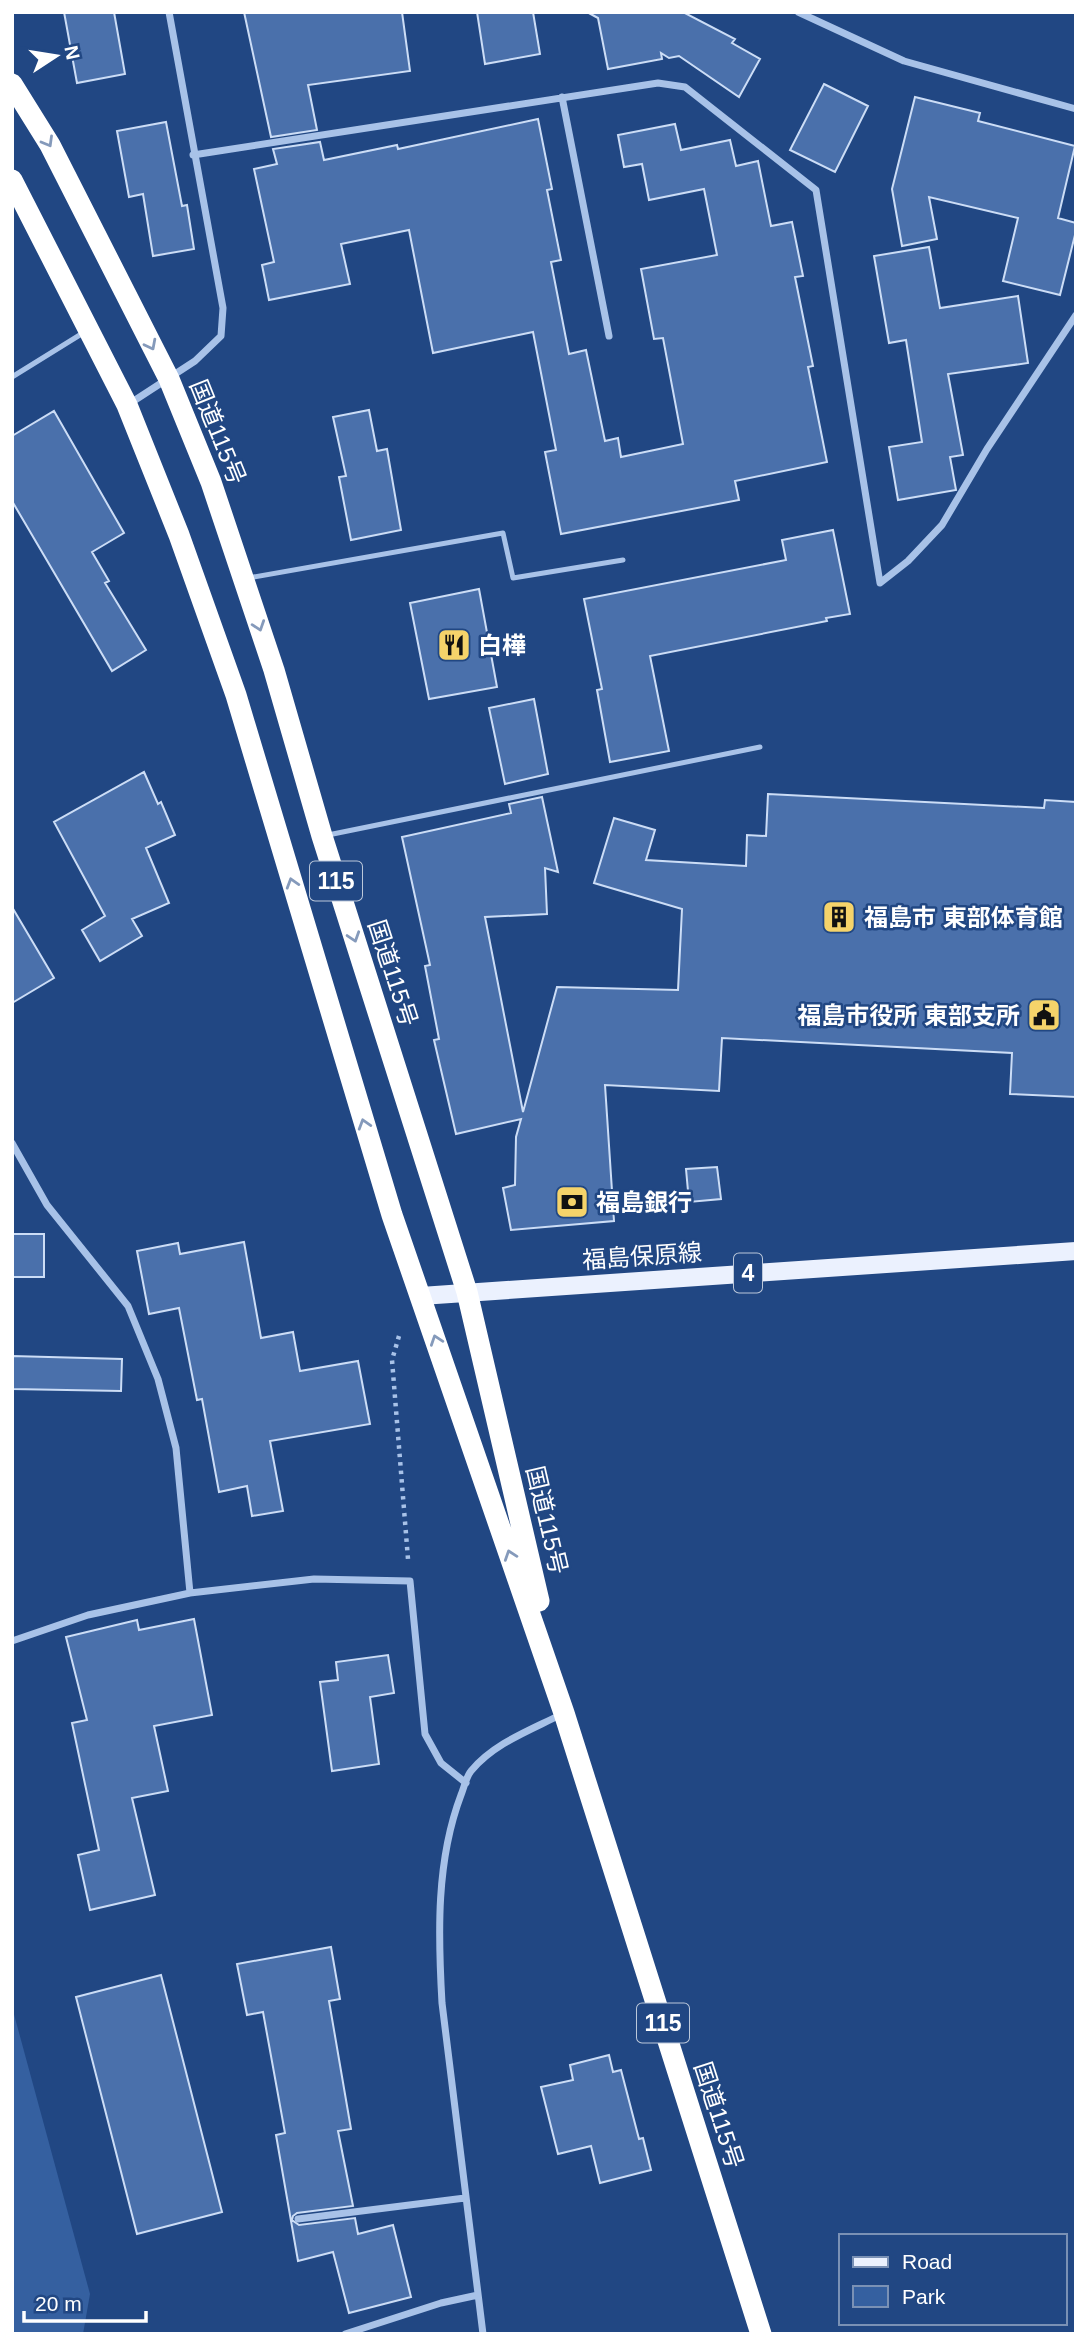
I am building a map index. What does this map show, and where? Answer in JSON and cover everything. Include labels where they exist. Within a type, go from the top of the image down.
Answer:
[{"type":"highway","name":"国道115号","points":[[12,84],[50,145],[169,379],[211,482],[274,670],[322,836],[467,1293],[564,1713]]},
{"type":"highway","name":"国道115号","points":[[12,180],[127,405],[179,535],[236,695],[392,1215],[564,1713],[761,2334]]},
{"type":"main road","name":"福島保原線","points":[[421,1296],[1076,1251]]},
{"type":"street","points":[[127,405],[195,361],[221,336],[223,308],[169,12]]},
{"type":"street","points":[[801,13],[904,61],[1076,109]]},
{"type":"street","points":[[194,155],[658,83],[685,87],[816,190],[880,583],[908,561],[942,525],[987,449],[1076,315]]},
{"type":"street","points":[[562,97],[608,336]]},
{"type":"street","points":[[12,1143],[47,1205],[128,1306],[158,1379],[176,1448],[190,1593]]},
{"type":"street","points":[[12,1641],[88,1615],[190,1593],[314,1579],[410,1581],[425,1734],[441,1763],[466,1783]]},
{"type":"street","points":[[483,2334],[442,2003],[439,1953],[443,1865],[452,1822],[470,1772],[497,1747],[564,1713]]},
{"type":"street","points":[[298,2219],[465,2198]]},
{"type":"street","points":[[345,2334],[441,2303],[478,2295]]},
{"type":"lane","points":[[12,377],[89,329]]},
{"type":"lane","points":[[242,579],[503,533],[513,578],[623,560]]},
{"type":"lane","points":[[322,836],[760,747]]},
{"type":"path","points":[[399,1336],[393,1360],[410,1581]]},
{"type":"green space","points":[[12,2007],[90,2294],[83,2334],[12,2334]]},
{"type":"building","points":[[64,12],[114,12],[125,74],[77,83]]},
{"type":"building","points":[[244,12],[402,12],[410,71],[308,85],[317,130],[271,137]]},
{"type":"building","points":[[477,12],[533,12],[540,54],[485,64]]},
{"type":"building","points":[[587,12],[683,12],[735,39],[732,43],[760,59],[739,97],[679,56],[669,58],[661,53],[662,59],[608,69],[598,18]]},
{"type":"building","points":[[824,84],[868,106],[835,172],[790,150]]},
{"type":"building","points":[[915,97],[980,113],[978,121],[1075,146],[1058,218],[1076,223],[1060,295],[1003,281],[1018,218],[929,197],[937,239],[902,246],[892,189]]},
{"type":"building","points":[[538,119],[552,189],[547,190],[561,260],[551,262],[569,354],[586,350],[605,441],[618,438],[621,457],[683,444],[663,338],[654,339],[641,269],[717,255],[704,189],[649,200],[642,164],[624,167],[618,135],[675,124],[681,150],[730,140],[736,166],[758,161],[771,226],[792,222],[803,276],[795,277],[813,366],[808,367],[827,462],[735,481],[739,500],[561,534],[545,452],[556,450],[533,332],[433,353],[409,230],[341,244],[350,284],[269,300],[262,265],[274,262],[254,169],[277,164],[273,149],[320,142],[324,160],[397,145],[398,149]]},
{"type":"building","points":[[166,122],[182,206],[187,205],[194,249],[153,256],[143,194],[129,197],[117,131]]},
{"type":"building","points":[[929,247],[940,308],[1018,296],[1028,363],[948,374],[963,455],[950,457],[956,490],[898,500],[889,447],[922,442],[906,340],[889,343],[874,256]]},
{"type":"building","points":[[369,410],[377,451],[387,449],[401,530],[351,540],[339,477],[346,476],[333,417]]},
{"type":"building","points":[[54,411],[124,533],[92,552],[109,581],[105,583],[146,650],[112,671],[12,501],[12,436]]},
{"type":"building","points":[[833,530],[850,614],[826,618],[827,621],[650,656],[669,751],[610,762],[597,690],[602,689],[584,599],[786,560],[782,540]]},
{"type":"building","name":"白樺","points":[[479,589],[497,687],[429,699],[410,603]]},
{"type":"building","points":[[534,699],[548,774],[505,784],[489,708]]},
{"type":"building","points":[[144,772],[175,835],[146,848],[169,903],[132,919],[142,936],[100,961],[82,930],[105,916],[54,822]]},
{"type":"building","points":[[768,794],[1044,808],[1045,800],[1076,802],[1076,1097],[1010,1094],[1012,1053],[722,1038],[719,1091],[605,1085],[614,1221],[511,1230],[503,1188],[515,1185],[516,1137],[521,1119],[456,1134],[434,1040],[439,1039],[425,966],[430,965],[402,837],[511,813],[509,804],[542,797],[558,872],[545,868],[547,914],[485,917],[523,1112],[557,987],[678,990],[682,909],[594,883],[614,818],[655,830],[646,860],[746,866],[747,835],[766,836]]},
{"type":"building","points":[[12,907],[54,978],[12,1003]]},
{"type":"building","points":[[717,1167],[721,1199],[689,1202],[686,1169]]},
{"type":"building","points":[[12,1234],[44,1234],[44,1277],[12,1277]]},
{"type":"building","points":[[244,1242],[261,1338],[293,1332],[300,1371],[358,1361],[370,1424],[270,1441],[283,1511],[252,1516],[247,1486],[219,1492],[202,1399],[197,1400],[179,1308],[149,1314],[137,1251],[178,1243],[180,1254]]},
{"type":"building","points":[[12,1356],[122,1359],[121,1391],[12,1389]]},
{"type":"building","points":[[194,1619],[212,1715],[154,1726],[168,1791],[132,1798],[155,1895],[90,1910],[78,1855],[99,1850],[72,1723],[87,1720],[66,1637],[137,1620],[139,1630]]},
{"type":"building","points":[[388,1655],[394,1693],[370,1697],[379,1764],[332,1771],[320,1682],[338,1680],[336,1662]]},
{"type":"building","points":[[331,1947],[340,1999],[329,2001],[351,2129],[338,2131],[353,2206],[297,2213],[292,2220],[299,2225],[355,2218],[358,2234],[393,2225],[411,2297],[349,2313],[333,2252],[298,2261],[276,2135],[285,2133],[263,2012],[247,2015],[237,1964]]},
{"type":"building","points":[[161,1975],[222,2212],[137,2234],[76,1997]]},
{"type":"building","points":[[609,2055],[613,2072],[621,2070],[639,2139],[643,2138],[651,2170],[600,2183],[591,2146],[558,2154],[541,2087],[573,2080],[570,2065]]},
{"type":"place","name":"白樺","points":[[454,645]]},
{"type":"place","name":"福島市 東部体育館","points":[[839,917]]},
{"type":"place","name":"福島市役所 東部支所","points":[[1044,1015]]},
{"type":"place","name":"福島銀行","points":[[572,1202]]}]
